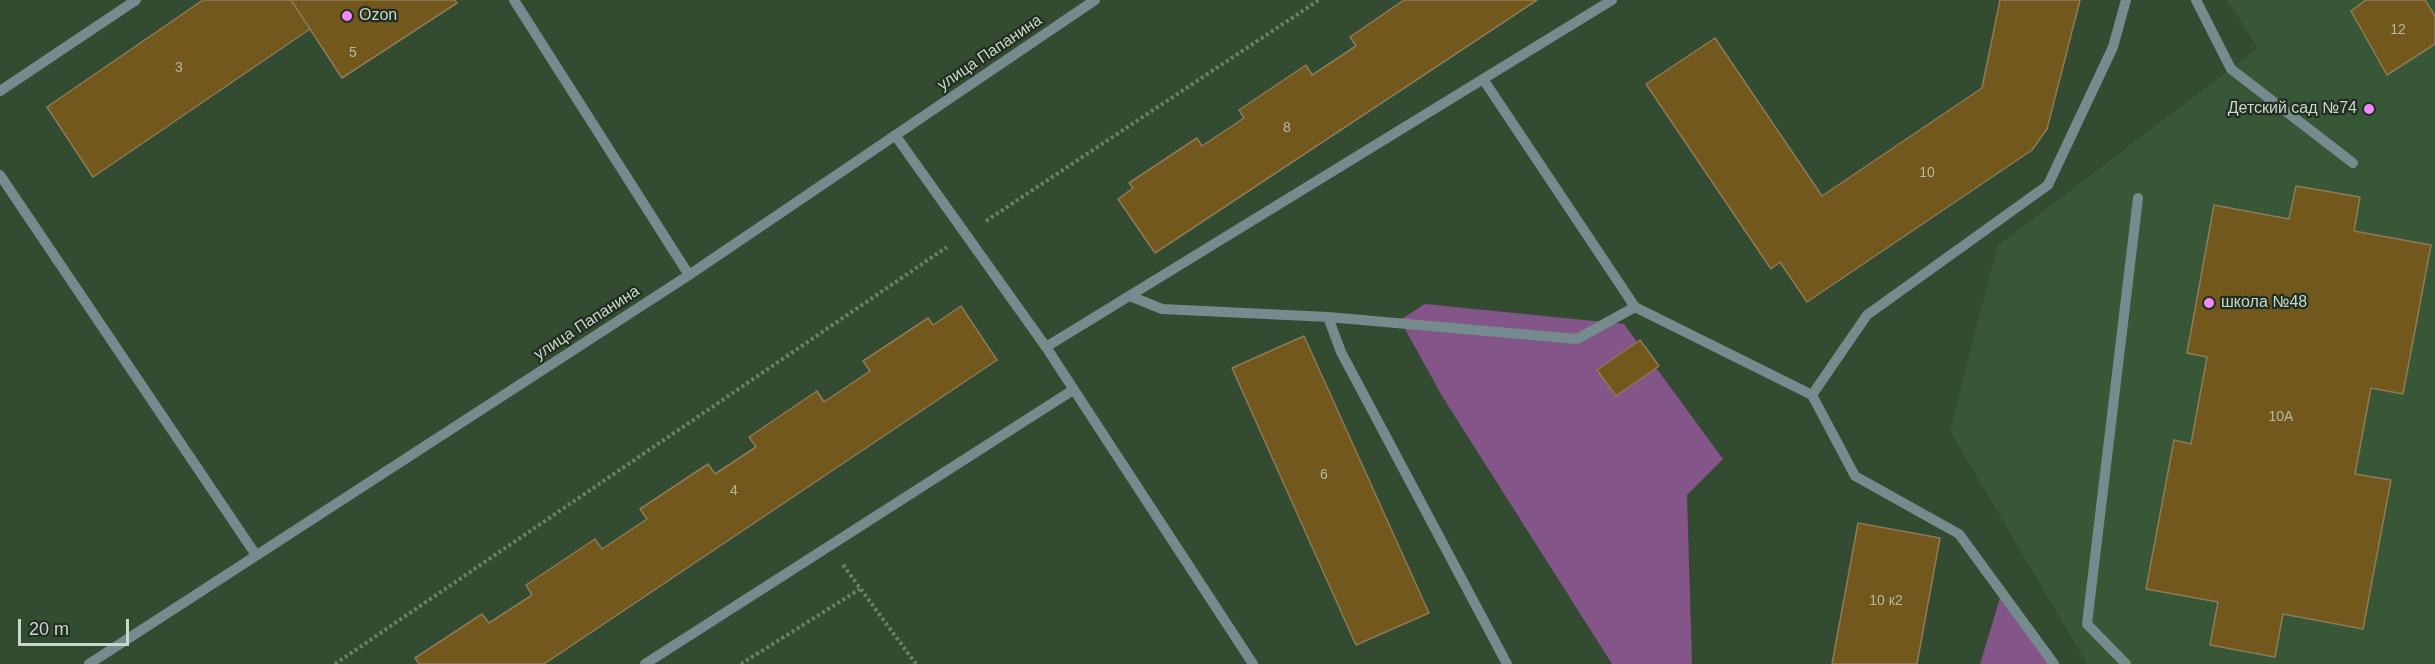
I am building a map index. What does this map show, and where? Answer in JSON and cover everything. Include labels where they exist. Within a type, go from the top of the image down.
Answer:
[{"type":"street","points":[[0,91],[136,0]]},
{"type":"street","points":[[514,0],[689,275]]},
{"type":"street","name":"улица Папанина","points":[[89,664],[689,275],[1095,0]]},
{"type":"street","points":[[1046,347],[1612,0]]},
{"type":"street","points":[[1812,395],[1867,315],[2048,184],[2113,47],[2126,0]]},
{"type":"street","points":[[2196,0],[2230,69],[2353,163]]},
{"type":"street","points":[[1483,79],[1635,307],[1812,395],[1855,476],[1959,534],[2054,664]]},
{"type":"street","points":[[895,135],[1046,347],[1253,664]]},
{"type":"street","points":[[0,175],[256,555]]},
{"type":"street","points":[[2126,664],[2087,624],[2138,198]]},
{"type":"street","points":[[1130,296],[1162,309],[1328,317],[1577,339],[1635,307]]},
{"type":"street","points":[[1328,317],[1341,351],[1507,664]]},
{"type":"street","points":[[645,664],[1073,390]]},
{"type":"path","points":[[335,664],[965,235],[1319,0]]},
{"type":"path","points":[[830,547],[916,664]]},
{"type":"path","points":[[741,664],[860,588]]},
{"type":"shaded area","name":"школа №48","points":[[2227,0],[2435,0],[2435,664],[2087,664],[1950,431],[1997,246],[2258,48]]},
{"type":"shaded area","points":[[1425,304],[1624,324],[1723,459],[1687,495],[1692,664],[1612,664],[1442,396],[1400,320]]},
{"type":"shaded area","points":[[2000,598],[2052,664],[1980,664]]},
{"type":"building","points":[[203,0],[291,0],[310,29],[93,177],[47,107]]},
{"type":"building","points":[[291,0],[455,0],[457,3],[342,78]]},
{"type":"building","points":[[1404,0],[1537,0],[1155,253],[1118,199],[1133,188],[1129,183],[1197,138],[1202,146],[1244,118],[1239,110],[1306,65],[1312,75],[1356,46],[1350,37]]},
{"type":"building","points":[[2000,0],[2080,0],[2047,129],[2032,150],[1807,302],[1780,262],[1771,269],[1646,84],[1715,38],[1822,196],[1982,88]]},
{"type":"building","points":[[2366,0],[2425,0],[2435,16],[2435,44],[2387,75],[2351,11]]},
{"type":"building","points":[[2296,186],[2360,197],[2354,231],[2431,245],[2403,394],[2371,388],[2355,474],[2391,480],[2363,629],[2283,614],[2275,657],[2210,645],[2218,602],[2146,589],[2174,440],[2191,444],[2207,357],[2187,353],[2214,205],[2289,219]]},
{"type":"building","points":[[961,306],[997,360],[544,664],[419,664],[415,658],[482,614],[489,623],[532,595],[526,585],[595,539],[602,549],[647,519],[640,509],[708,464],[715,474],[756,447],[749,437],[817,391],[824,402],[870,371],[863,361],[928,318],[933,325]]},
{"type":"building","points":[[1304,336],[1429,613],[1356,645],[1232,368]]},
{"type":"building","points":[[1640,340],[1659,366],[1616,396],[1597,370]]},
{"type":"building","points":[[1858,523],[1940,538],[1917,664],[1832,664]]},
{"type":"place","name":"Ozon","points":[[347,16]]},
{"type":"place","name":"Детский сад №74","points":[[2369,109]]},
{"type":"place","name":"школа №48","points":[[2209,303]]}]
